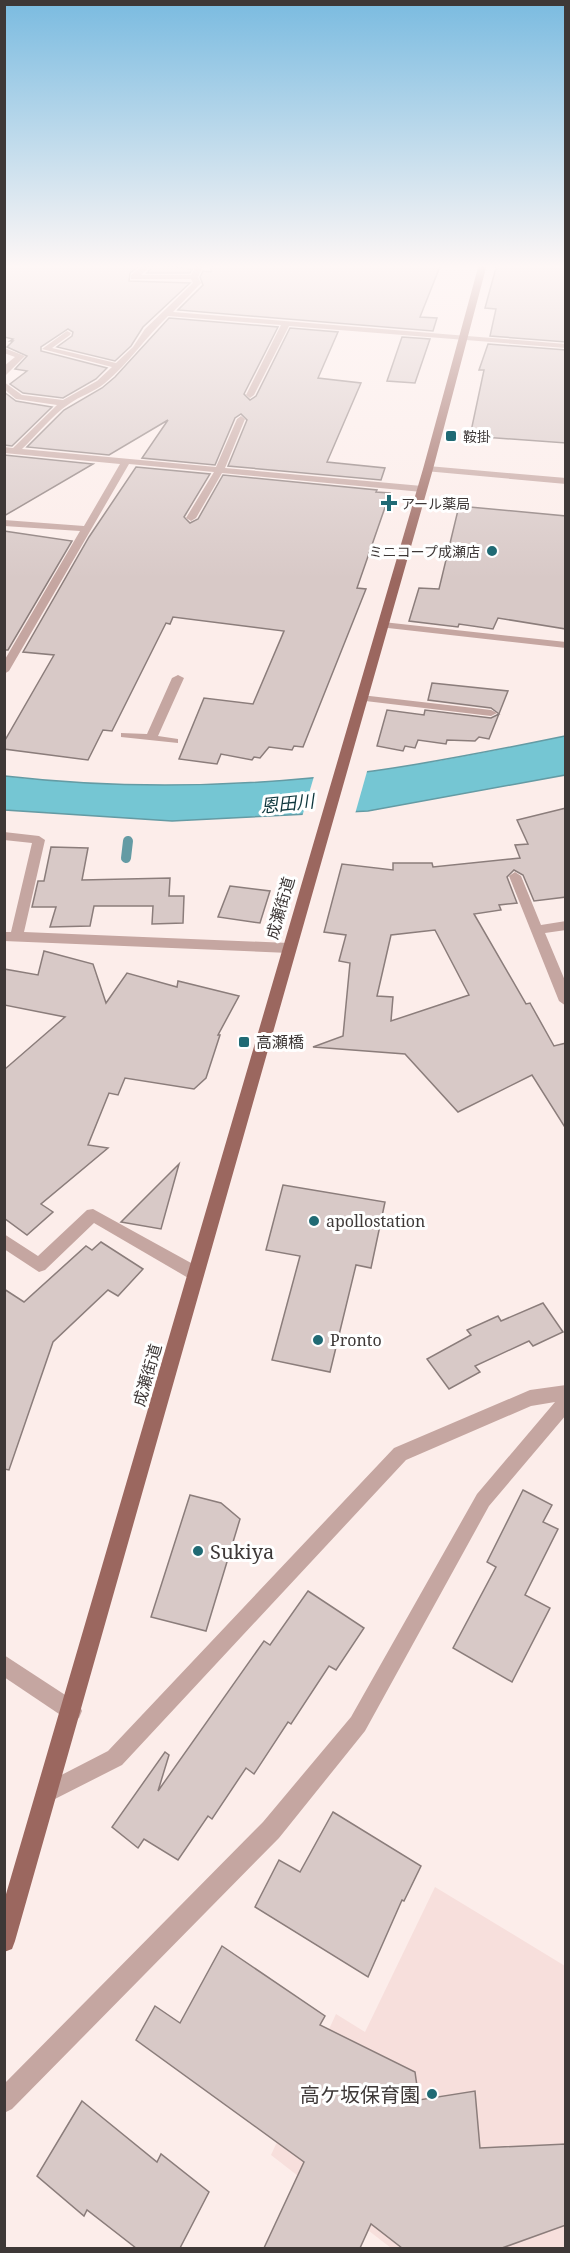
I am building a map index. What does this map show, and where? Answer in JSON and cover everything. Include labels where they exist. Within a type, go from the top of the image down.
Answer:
[{"type":"main road","points":[[361,698],[455,369]]},
{"type":"main road","name":"成瀬街道","points":[[5,1936],[72,1712],[361,698]]},
{"type":"street","points":[[16,450],[64,404],[100,383],[115,369]]},
{"type":"street","points":[[250,395],[263,369]]},
{"type":"street","points":[[4,384],[19,397],[64,404]]},
{"type":"street","points":[[190,518],[219,471],[241,419]]},
{"type":"street","points":[[4,450],[16,450],[27,454],[422,489]]},
{"type":"street","points":[[4,671],[125,463]]},
{"type":"street","points":[[428,469],[566,481]]},
{"type":"street","points":[[4,523],[87,529]]},
{"type":"street","points":[[383,625],[566,645]]},
{"type":"street","points":[[151,738],[178,678]]},
{"type":"street","points":[[361,698],[491,713]]},
{"type":"street","points":[[125,735],[174,741]]},
{"type":"street","points":[[4,836],[39,840],[10,936],[289,948]]},
{"type":"street","points":[[515,876],[566,1001]]},
{"type":"street","points":[[536,930],[566,926]]},
{"type":"street","points":[[4,1240],[39,1265],[93,1215],[196,1274]]},
{"type":"street","points":[[49,1791],[115,1758],[400,1454],[530,1398],[566,1393]]},
{"type":"street","points":[[4,2101],[271,1830],[358,1724],[483,1500],[566,1402]]},
{"type":"street","points":[[4,1665],[72,1712]]},
{"type":"shaded area","name":"高ケ坂保育園","points":[[435,1887],[565,1966],[565,2247],[391,2248],[271,2155],[336,2014],[365,2032]]},
{"type":"water","name":"恩田川","points":[[565,736],[565,775],[368,811],[172,821],[5,810],[5,776],[143,785],[281,780],[373,771]]},
{"type":"pier","points":[[368,768],[355,814],[302,817],[315,773]]},
{"type":"building","points":[[16,369],[106,369],[96,379],[63,398],[23,393],[10,384],[27,371]]},
{"type":"building","points":[[122,369],[257,369],[244,394],[250,400],[256,396],[269,369],[322,369],[318,378],[361,383],[327,462],[385,468],[381,480],[228,466],[247,420],[241,414],[235,418],[215,465],[142,458],[168,420],[109,455],[27,447],[64,410],[102,388]]},
{"type":"building","points":[[391,369],[420,369],[415,383],[387,381]]},
{"type":"building","points":[[566,369],[566,443],[470,436],[484,370],[479,370]]},
{"type":"building","points":[[4,392],[16,401],[52,407],[12,446],[4,445]]},
{"type":"building","points":[[4,455],[93,464],[4,516]]},
{"type":"building","points":[[136,467],[210,474],[184,517],[190,523],[198,519],[223,475],[390,493],[357,588],[366,589],[303,747],[294,746],[292,750],[269,747],[260,758],[254,757],[252,760],[221,754],[217,764],[179,759],[204,698],[253,704],[284,631],[173,617],[170,624],[166,623],[112,731],[103,730],[88,760],[4,749],[4,742],[54,655],[23,652],[89,537]]},
{"type":"building","points":[[459,506],[566,516],[566,629],[498,618],[493,629],[409,621],[419,588],[439,589]]},
{"type":"building","points":[[4,531],[72,541],[8,650],[4,650]]},
{"type":"building","points":[[432,683],[508,691],[499,714],[491,708],[428,700]]},
{"type":"building","points":[[387,710],[424,715],[425,710],[491,718],[499,714],[489,739],[479,737],[475,741],[447,740],[446,744],[418,740],[415,748],[405,746],[403,751],[377,746]]},
{"type":"building","points":[[566,808],[566,897],[534,901],[523,875],[514,870],[507,877],[517,903],[499,905],[501,910],[474,914],[526,1004],[530,1003],[554,1046],[566,1043],[566,1129],[532,1075],[458,1112],[405,1054],[313,1047],[343,1036],[350,963],[339,961],[346,935],[324,932],[342,864],[393,870],[393,863],[432,863],[433,867],[520,858],[515,845],[528,844],[517,820]],"holes":[[[435,930],[469,995],[391,1021],[393,997],[377,996],[391,935]]]},
{"type":"building","points":[[51,847],[88,848],[82,880],[170,878],[169,896],[184,896],[183,923],[152,924],[153,906],[94,906],[90,926],[50,927],[56,907],[32,907],[38,881],[44,881]]},
{"type":"building","points":[[230,886],[270,891],[260,923],[218,917]]},
{"type":"building","points":[[44,951],[93,964],[106,1003],[127,973],[177,987],[178,981],[239,996],[218,1035],[220,1035],[206,1078],[194,1089],[125,1078],[118,1095],[109,1093],[88,1145],[108,1148],[41,1204],[53,1212],[27,1235],[4,1218],[5,1069],[65,1017],[4,1005],[4,969],[38,975]]},
{"type":"building","points":[[179,1164],[161,1229],[121,1222]]},
{"type":"building","points":[[283,1185],[385,1202],[371,1268],[356,1265],[330,1372],[272,1360],[300,1256],[266,1250]]},
{"type":"building","points":[[101,1242],[143,1269],[118,1296],[108,1290],[53,1342],[9,1470],[4,1469],[4,1289],[24,1302],[86,1246],[92,1250]]},
{"type":"building","points":[[543,1303],[563,1332],[533,1346],[529,1341],[475,1366],[480,1372],[449,1389],[427,1359],[471,1335],[467,1330],[498,1316],[501,1321]]},
{"type":"building","points":[[523,1490],[552,1505],[543,1522],[558,1529],[525,1595],[550,1608],[512,1682],[453,1648],[496,1567],[487,1562]]},
{"type":"building","points":[[190,1495],[221,1503],[240,1519],[206,1631],[151,1617]]},
{"type":"building","points":[[308,1591],[364,1628],[336,1670],[329,1666],[291,1724],[288,1722],[254,1774],[246,1768],[212,1819],[208,1816],[178,1860],[144,1839],[138,1848],[112,1827],[165,1752],[169,1755],[158,1791],[264,1641],[270,1645]]},
{"type":"building","points":[[333,1812],[421,1866],[404,1901],[402,1900],[368,1977],[255,1907],[279,1860],[300,1872]]},
{"type":"building","points":[[222,1946],[325,2016],[320,2025],[415,2072],[419,2100],[475,2091],[480,2148],[566,2144],[566,2225],[502,2248],[402,2248],[371,2224],[360,2248],[264,2248],[304,2162],[136,2040],[155,2006],[180,2023]]},
{"type":"building","points":[[82,2101],[157,2162],[161,2154],[209,2192],[180,2248],[136,2248],[87,2210],[84,2216],[37,2176]]},
{"type":"waterway","points":[[126,858],[128,841]]},
{"type":"place","name":"鞍掛","points":[[451,436]]},
{"type":"place","name":"アール薬局","points":[[389,503]]},
{"type":"place","name":"ミニコープ成瀬店","points":[[492,551]]},
{"type":"place","name":"高瀬橋","points":[[244,1042]]},
{"type":"place","name":"apollostation","points":[[314,1221]]},
{"type":"place","name":"Pronto","points":[[318,1340]]},
{"type":"place","name":"Sukiya","points":[[198,1551]]},
{"type":"place","name":"高ケ坂保育園","points":[[432,2094]]}]
